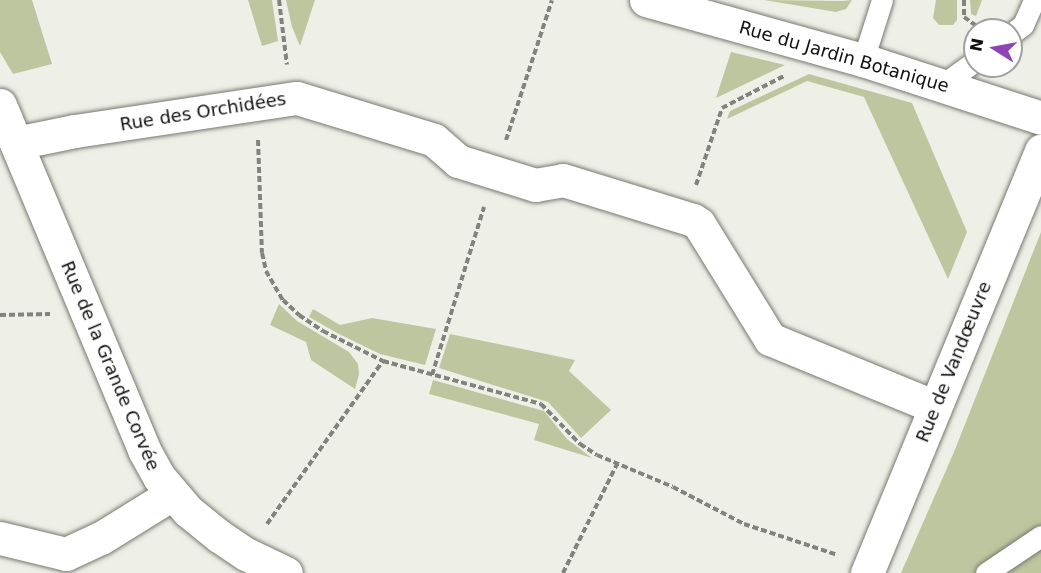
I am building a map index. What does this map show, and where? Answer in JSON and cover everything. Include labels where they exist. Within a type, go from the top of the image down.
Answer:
[{"type":"street","name":"Rue du Jardin Botanique","points":[[646,0],[848,55],[1041,118]]},
{"type":"street","name":"Rue des Orchidées","points":[[16,143],[75,131],[297,98],[434,140],[439,142],[452,158],[535,185],[563,180],[686,217],[699,224],[770,339],[935,407]]},
{"type":"street","name":"Rue de la Grande Corvée","points":[[0,105],[144,450],[159,477],[172,494],[204,525],[246,554],[286,573]]},
{"type":"street","name":"Rue de Vandœuvre","points":[[868,570],[1041,150]]},
{"type":"street","points":[[0,538],[66,554],[101,538],[172,494]]},
{"type":"lane","points":[[848,55],[882,0]]},
{"type":"lane","points":[[1023,25],[1035,0]]},
{"type":"lane","points":[[942,86],[963,70]]},
{"type":"lane","points":[[986,573],[1041,537]]},
{"type":"path","points":[[279,0],[290,98]]},
{"type":"path","points":[[432,375],[495,172],[552,0]]},
{"type":"path","points":[[964,0],[964,18]]},
{"type":"path","points":[[686,217],[722,108],[848,55]]},
{"type":"path","points":[[256,103],[262,253],[266,271],[283,300],[300,315],[323,331],[383,361],[541,404],[580,444],[617,464],[673,487],[744,524],[868,570]]},
{"type":"path","points":[[0,315],[87,313]]},
{"type":"path","points":[[246,554],[383,361]]},
{"type":"path","points":[[563,573],[617,464]]},
{"type":"green space","points":[[0,0],[32,0],[52,64],[13,74],[0,52]]},
{"type":"green space","points":[[248,0],[272,0],[278,41],[262,46]]},
{"type":"green space","points":[[286,0],[315,0],[300,46],[292,27]]},
{"type":"green space","points":[[764,0],[852,0],[846,9],[836,12]]},
{"type":"green space","points":[[936,0],[957,0],[957,20],[953,25],[939,25],[933,18]]},
{"type":"green space","points":[[970,0],[982,0],[976,16],[971,14]]},
{"type":"green space","points":[[731,52],[785,65],[716,98]]},
{"type":"green space","points":[[809,74],[912,103],[967,232],[948,279],[864,97],[807,81],[727,119],[730,111]]},
{"type":"green space","points":[[1041,232],[1041,573],[901,573],[954,452]]},
{"type":"green space","points":[[279,304],[297,321],[349,352],[358,364],[359,374],[355,389],[311,360],[306,342],[270,325]]},
{"type":"green space","points":[[313,309],[340,325],[372,318],[436,329],[425,365],[380,354],[339,334],[309,317]]},
{"type":"green space","points":[[450,334],[575,360],[569,371],[611,410],[581,438],[548,402],[439,368]]},
{"type":"green space","points":[[433,380],[544,411],[567,439],[592,458],[534,440],[539,424],[429,394]]}]
